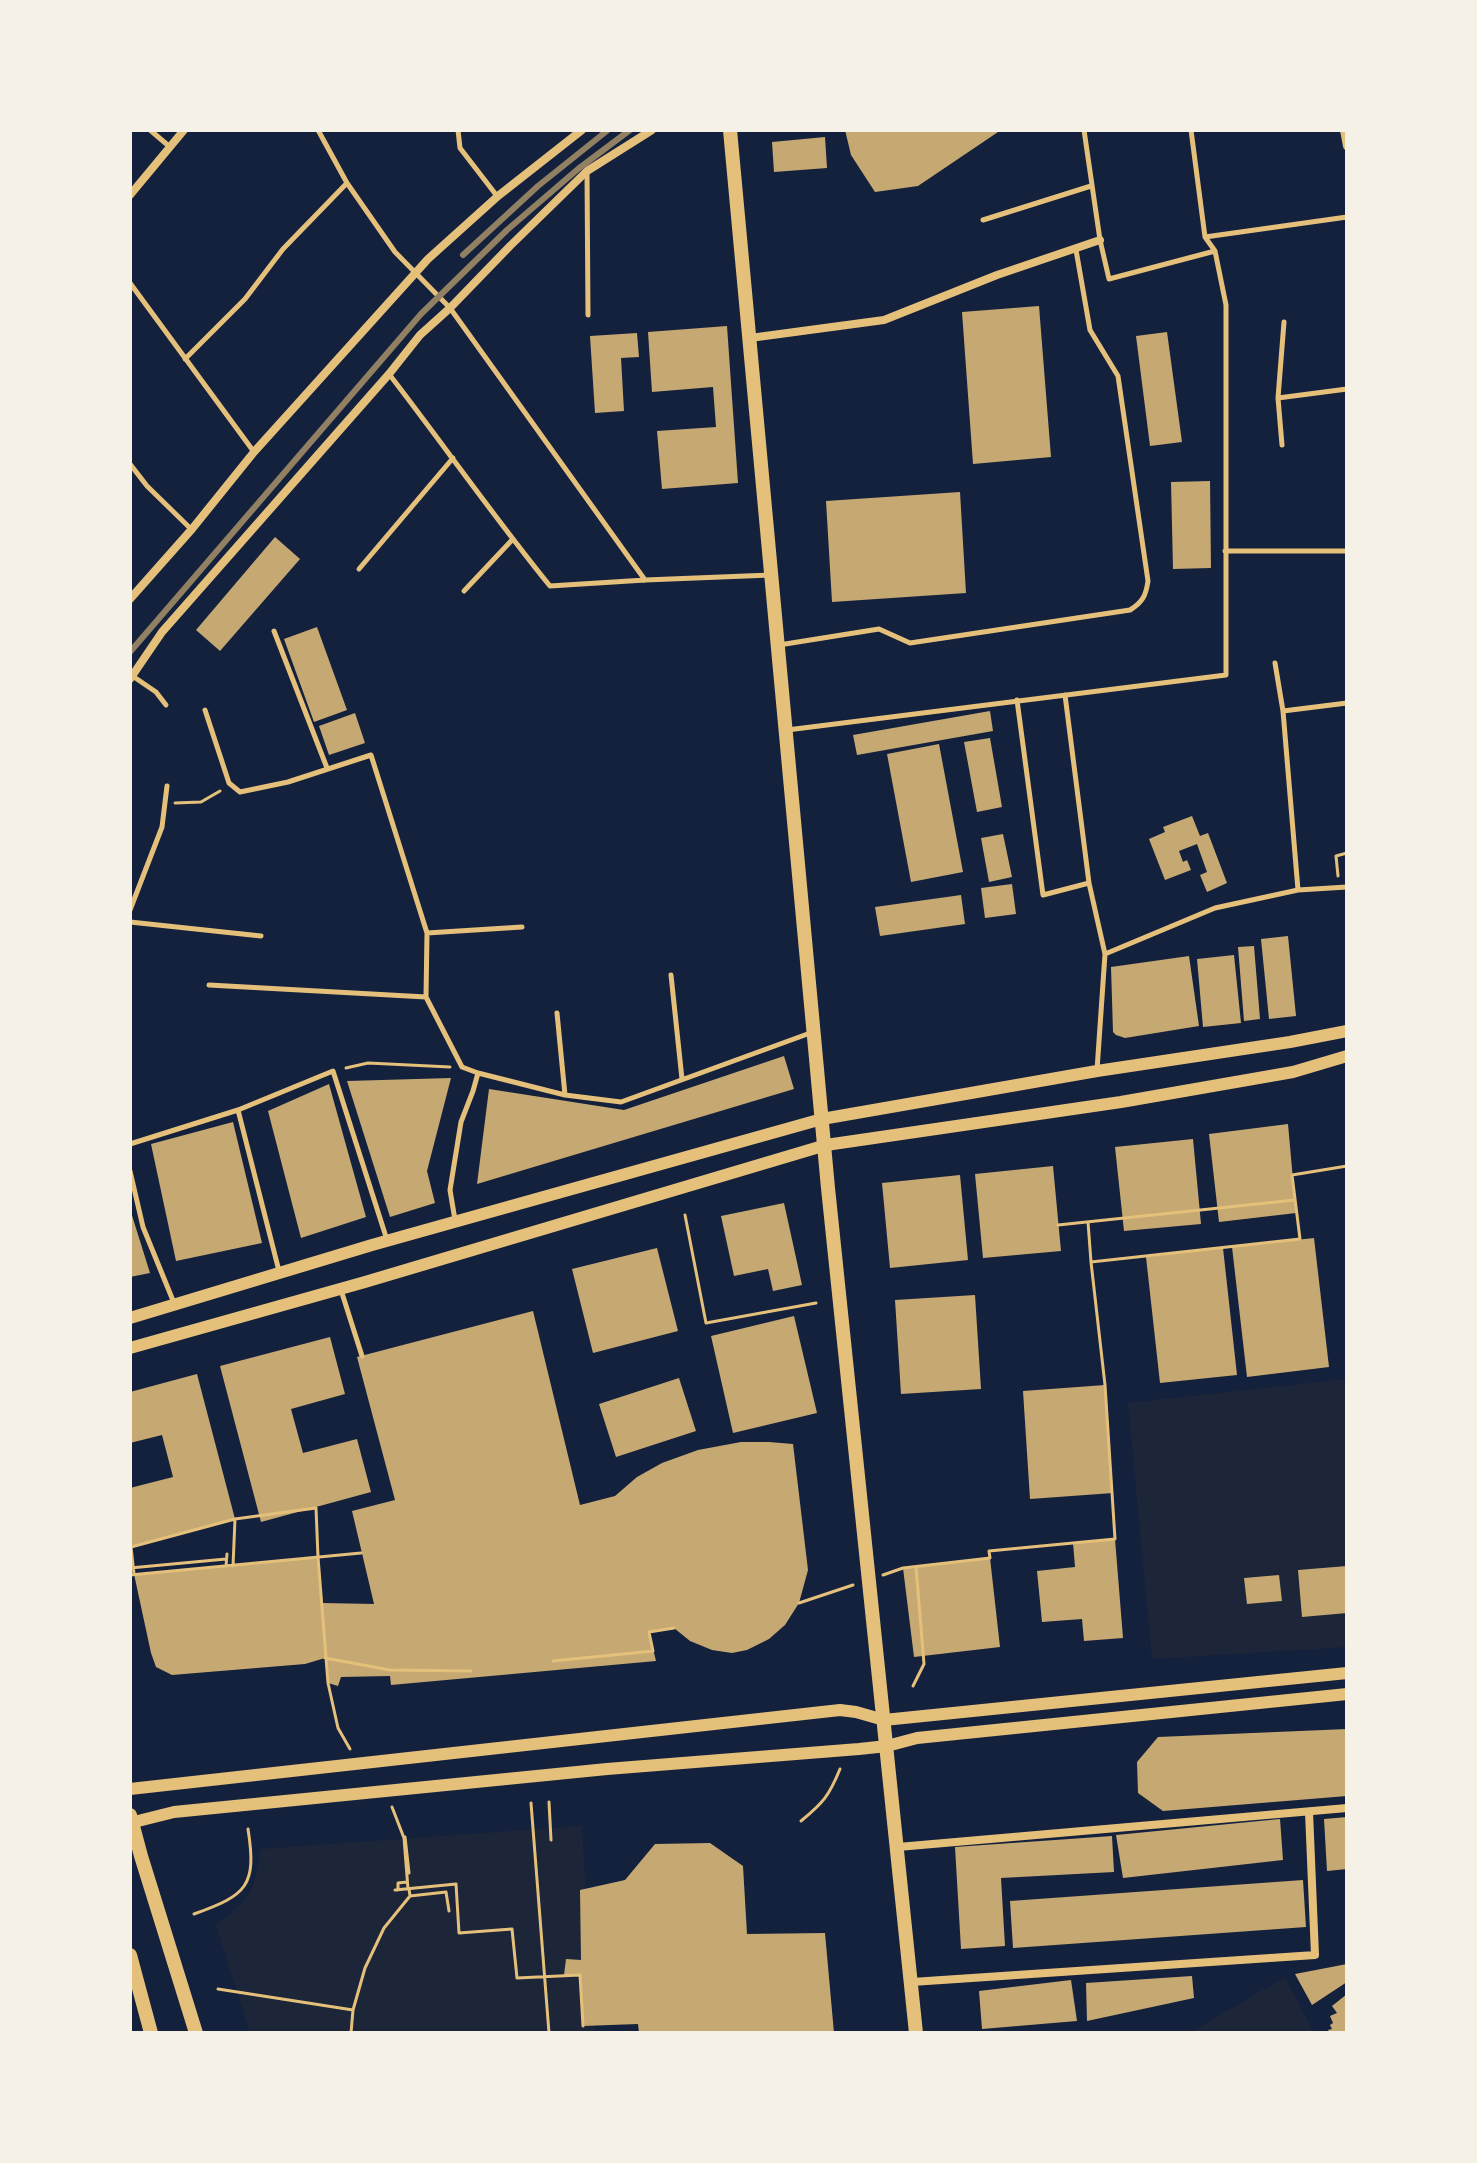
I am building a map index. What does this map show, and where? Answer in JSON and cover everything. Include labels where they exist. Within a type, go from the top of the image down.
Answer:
[{"type":"main road","points":[[730,130],[827,1177],[916,2033]]},
{"type":"main road","points":[[131,1820],[196,2033]]},
{"type":"main road","points":[[130,1955],[151,2033]]},
{"type":"street","points":[[130,195],[184,130]]},
{"type":"street","points":[[131,677],[162,632],[420,335],[587,171],[652,130]]},
{"type":"street","points":[[1344,130],[1347,146]]},
{"type":"street","points":[[130,599],[254,452],[415,273],[498,196],[579,131]]},
{"type":"street","points":[[750,338],[884,320],[997,275],[1100,240]]},
{"type":"street","points":[[130,1318],[279,1272],[822,1119],[1345,1031],[1347,1055],[1293,1072],[1121,1102],[826,1145],[130,1348]]},
{"type":"street","points":[[130,1789],[840,1710],[884,1720],[1347,1673]]},
{"type":"street","points":[[131,1820],[269,1802],[887,1746],[917,1738],[1347,1694]]},
{"type":"street","points":[[898,1847],[1347,1808]]},
{"type":"street","points":[[912,1982],[1315,1955],[1309,1812]]},
{"type":"lane","points":[[150,130],[170,147]]},
{"type":"lane","points":[[318,130],[347,183],[395,252],[450,308],[645,580]]},
{"type":"lane","points":[[458,130],[460,148],[498,196]]},
{"type":"lane","points":[[1084,130],[1100,240],[1109,279],[1215,251]]},
{"type":"lane","points":[[786,730],[1226,675],[1226,305],[1215,251],[1205,237],[1191,130]]},
{"type":"lane","points":[[587,171],[588,315]]},
{"type":"lane","points":[[185,359],[245,299],[283,249],[347,183]]},
{"type":"lane","points":[[983,220],[1091,186]]},
{"type":"lane","points":[[1205,237],[1347,217]]},
{"type":"lane","points":[[778,645],[879,629],[910,643],[1130,610],[1141,604],[1148,581],[1118,376],[1090,330],[1076,250]]},
{"type":"lane","points":[[130,283],[254,452]]},
{"type":"lane","points":[[1282,445],[1278,398],[1284,322]]},
{"type":"lane","points":[[389,374],[512,540],[550,586],[772,575]]},
{"type":"lane","points":[[1278,398],[1347,389]]},
{"type":"lane","points":[[359,569],[453,458]]},
{"type":"lane","points":[[130,464],[147,486],[192,529]]},
{"type":"lane","points":[[464,591],[512,540]]},
{"type":"lane","points":[[1225,551],[1347,551]]},
{"type":"lane","points":[[274,631],[327,768]]},
{"type":"lane","points":[[1275,663],[1283,711],[1298,890]]},
{"type":"lane","points":[[131,677],[156,692],[166,705]]},
{"type":"lane","points":[[1065,695],[1089,883],[1105,954],[1097,1071]]},
{"type":"lane","points":[[1017,700],[1043,895],[1089,883]]},
{"type":"lane","points":[[1283,711],[1347,703]]},
{"type":"lane","points":[[205,710],[229,783],[240,792],[288,782],[371,755],[427,933],[426,997],[462,1067],[565,1095],[621,1102],[814,1031]]},
{"type":"lane","points":[[130,910],[162,827],[167,786]]},
{"type":"lane","points":[[1105,954],[1215,908],[1298,890],[1344,888]]},
{"type":"lane","points":[[130,922],[261,936]]},
{"type":"lane","points":[[427,933],[522,927]]},
{"type":"lane","points":[[671,975],[682,1079]]},
{"type":"lane","points":[[209,985],[426,997]]},
{"type":"lane","points":[[557,1013],[565,1095]]},
{"type":"lane","points":[[130,1144],[238,1110],[333,1071],[387,1241]]},
{"type":"lane","points":[[455,1222],[450,1190],[461,1122],[478,1073]]},
{"type":"lane","points":[[238,1110],[279,1272]]},
{"type":"lane","points":[[130,1171],[143,1227],[174,1304]]},
{"type":"lane","points":[[340,1289],[362,1356]]},
{"type":"path","points":[[165,803],[201,802],[229,783]]},
{"type":"path","points":[[1344,888],[1336,856],[1347,853]]},
{"type":"path","points":[[333,1071],[368,1063],[462,1067]]},
{"type":"path","points":[[1091,1262],[1300,1239],[1292,1175],[1347,1166]]},
{"type":"path","points":[[1058,1225],[1295,1200]]},
{"type":"path","points":[[685,1215],[706,1323],[816,1303]]},
{"type":"path","points":[[903,1568],[990,1558],[989,1551],[1115,1539],[1105,1385],[1088,1221]]},
{"type":"path","points":[[361,1553],[318,1557],[233,1566],[132,1574],[131,1547],[235,1519],[316,1508],[318,1557],[325,1658],[390,1670],[471,1671]]},
{"type":"path","points":[[233,1566],[235,1519]]},
{"type":"path","points":[[226,1566],[227,1554]]},
{"type":"path","points":[[130,1568],[226,1559]]},
{"type":"path","points":[[913,1686],[924,1664],[916,1567]]},
{"type":"path","points":[[553,1661],[653,1651],[649,1632],[674,1628]]},
{"type":"path","points":[[801,1821],[820,1806],[840,1769]]},
{"type":"path","points":[[549,1802],[551,1840]]},
{"type":"path","points":[[531,1803],[549,2033]]},
{"type":"path","points":[[351,2033],[353,2010],[365,1968],[384,1928],[410,1896],[407,1842],[395,1810]]},
{"type":"path","points":[[194,1914],[232,1899],[245,1886],[252,1860],[248,1829]]},
{"type":"path","points":[[409,1881],[398,1883],[397,1890],[456,1884],[459,1933],[512,1929],[517,1978],[580,1975],[583,2026]]},
{"type":"path","points":[[410,1896],[446,1892],[449,1911]]},
{"type":"path","points":[[218,1989],[353,2010]]},
{"type":"shaded area","points":[[1346,1379],[1347,1647],[1152,1659],[1128,1403]]},
{"type":"shaded area","points":[[582,1826],[594,2033],[250,2033],[216,1925],[238,1908],[249,1893],[261,1849]]},
{"type":"shaded area","points":[[1285,1977],[1314,2033],[1196,2033],[1196,2029]]},
{"type":"building","points":[[845,130],[1001,130],[918,186],[875,192],[851,155]]},
{"type":"building","points":[[825,137],[827,168],[774,172],[772,142]]},
{"type":"building","points":[[1039,306],[1051,457],[973,464],[962,312]]},
{"type":"building","points":[[727,326],[738,483],[662,489],[657,431],[716,427],[713,387],[652,392],[648,332]]},
{"type":"building","points":[[1167,332],[1182,442],[1150,446],[1136,336]]},
{"type":"building","points":[[637,333],[639,357],[621,358],[624,411],[595,413],[590,336]]},
{"type":"building","points":[[1210,481],[1211,568],[1173,569],[1171,482]]},
{"type":"building","points":[[960,492],[966,593],[832,602],[826,501]]},
{"type":"building","points":[[275,537],[300,559],[220,651],[196,630]]},
{"type":"building","points":[[317,627],[347,710],[314,722],[284,639]]},
{"type":"building","points":[[990,711],[993,731],[857,755],[853,735]]},
{"type":"building","points":[[355,713],[365,743],[329,755],[319,726]]},
{"type":"building","points":[[990,738],[1002,807],[977,812],[964,742]]},
{"type":"building","points":[[939,744],[963,872],[911,882],[887,754]]},
{"type":"building","points":[[1192,816],[1200,836],[1208,833],[1227,883],[1207,892],[1200,875],[1207,872],[1197,844],[1179,851],[1183,862],[1187,860],[1191,870],[1165,880],[1149,839],[1165,832],[1163,827]]},
{"type":"building","points":[[1003,834],[1012,877],[989,882],[981,838]]},
{"type":"building","points":[[1012,884],[1016,914],[985,918],[981,888]]},
{"type":"building","points":[[961,895],[965,924],[880,936],[875,907]]},
{"type":"building","points":[[1288,936],[1296,1016],[1269,1019],[1261,939]]},
{"type":"building","points":[[1254,946],[1260,1019],[1244,1021],[1238,947]]},
{"type":"building","points":[[1234,955],[1241,1023],[1203,1027],[1197,959]]},
{"type":"building","points":[[1189,956],[1199,1026],[1125,1038],[1116,1035],[1113,1032],[1111,967]]},
{"type":"building","points":[[784,1056],[794,1089],[477,1184],[489,1089],[624,1110]]},
{"type":"building","points":[[451,1078],[427,1171],[435,1203],[390,1217],[347,1081]]},
{"type":"building","points":[[329,1084],[366,1217],[301,1238],[268,1111]]},
{"type":"building","points":[[233,1122],[262,1243],[176,1261],[151,1144]]},
{"type":"building","points":[[1288,1124],[1296,1213],[1219,1222],[1209,1134]]},
{"type":"building","points":[[1193,1139],[1201,1224],[1124,1231],[1115,1147]]},
{"type":"building","points":[[1053,1166],[1061,1251],[983,1258],[975,1174]]},
{"type":"building","points":[[960,1175],[968,1260],[890,1268],[882,1183]]},
{"type":"building","points":[[784,1203],[802,1285],[773,1291],[768,1269],[734,1276],[721,1216]]},
{"type":"building","points":[[130,1209],[150,1273],[130,1277]]},
{"type":"building","points":[[1314,1238],[1329,1367],[1247,1377],[1232,1247]]},
{"type":"building","points":[[657,1248],[678,1331],[593,1353],[572,1269]]},
{"type":"building","points":[[1223,1248],[1237,1375],[1160,1383],[1146,1257]]},
{"type":"building","points":[[975,1295],[981,1389],[901,1394],[895,1300]]},
{"type":"building","points":[[533,1311],[580,1505],[615,1496],[637,1477],[662,1463],[698,1450],[741,1442],[793,1444],[808,1570],[799,1603],[785,1625],[769,1639],[747,1650],[732,1653],[712,1650],[690,1641],[674,1628],[649,1632],[656,1661],[391,1685],[390,1676],[341,1677],[338,1686],[328,1683],[325,1658],[305,1664],[172,1675],[156,1667],[134,1574],[318,1557],[322,1603],[374,1604],[352,1511],[395,1500],[357,1357]]},
{"type":"building","points":[[794,1316],[817,1413],[733,1433],[711,1336]]},
{"type":"building","points":[[330,1337],[345,1394],[291,1409],[303,1453],[357,1439],[371,1492],[261,1522],[220,1366]]},
{"type":"building","points":[[197,1374],[235,1519],[131,1547],[130,1488],[173,1477],[162,1435],[130,1443],[130,1392]]},
{"type":"building","points":[[679,1378],[696,1431],[616,1457],[599,1404]]},
{"type":"building","points":[[1105,1385],[1113,1493],[1030,1499],[1023,1391]]},
{"type":"building","points":[[1115,1539],[1123,1638],[1084,1641],[1082,1619],[1042,1622],[1037,1571],[1075,1567],[1073,1543]]},
{"type":"building","points":[[990,1558],[1000,1647],[914,1657],[903,1568]]},
{"type":"building","points":[[1347,1566],[1347,1613],[1302,1617],[1298,1570]]},
{"type":"building","points":[[1279,1575],[1282,1601],[1247,1604],[1244,1578]]},
{"type":"building","points":[[1347,1729],[1347,1796],[1163,1811],[1138,1793],[1137,1762],[1158,1737]]},
{"type":"building","points":[[1347,1817],[1347,1869],[1327,1871],[1324,1819]]},
{"type":"building","points":[[1280,1819],[1283,1860],[1123,1878],[1116,1835]]},
{"type":"building","points":[[1112,1836],[1114,1872],[1001,1878],[1005,1946],[961,1949],[955,1847]]},
{"type":"building","points":[[710,1843],[743,1866],[747,1934],[825,1933],[834,2033],[639,2033],[638,2024],[583,2026],[580,1975],[564,1975],[566,1959],[581,1960],[580,1890],[625,1880],[655,1844]]},
{"type":"building","points":[[1303,1880],[1306,1927],[1013,1948],[1010,1901]]},
{"type":"building","points":[[1347,1964],[1347,1982],[1312,2005],[1295,1974]]},
{"type":"building","points":[[1192,1976],[1194,1998],[1087,2021],[1086,1983]]},
{"type":"building","points":[[1071,1980],[1077,2021],[982,2029],[979,1991]]},
{"type":"building","points":[[1347,1994],[1347,2033],[1330,2033],[1328,2030],[1332,2029],[1330,2025],[1333,2023],[1330,2016],[1337,2013],[1332,2006]]},
{"type":"railway","points":[[463,255],[538,186],[608,130]]},
{"type":"railway","points":[[130,652],[421,314],[507,230],[578,169],[630,130]]}]
